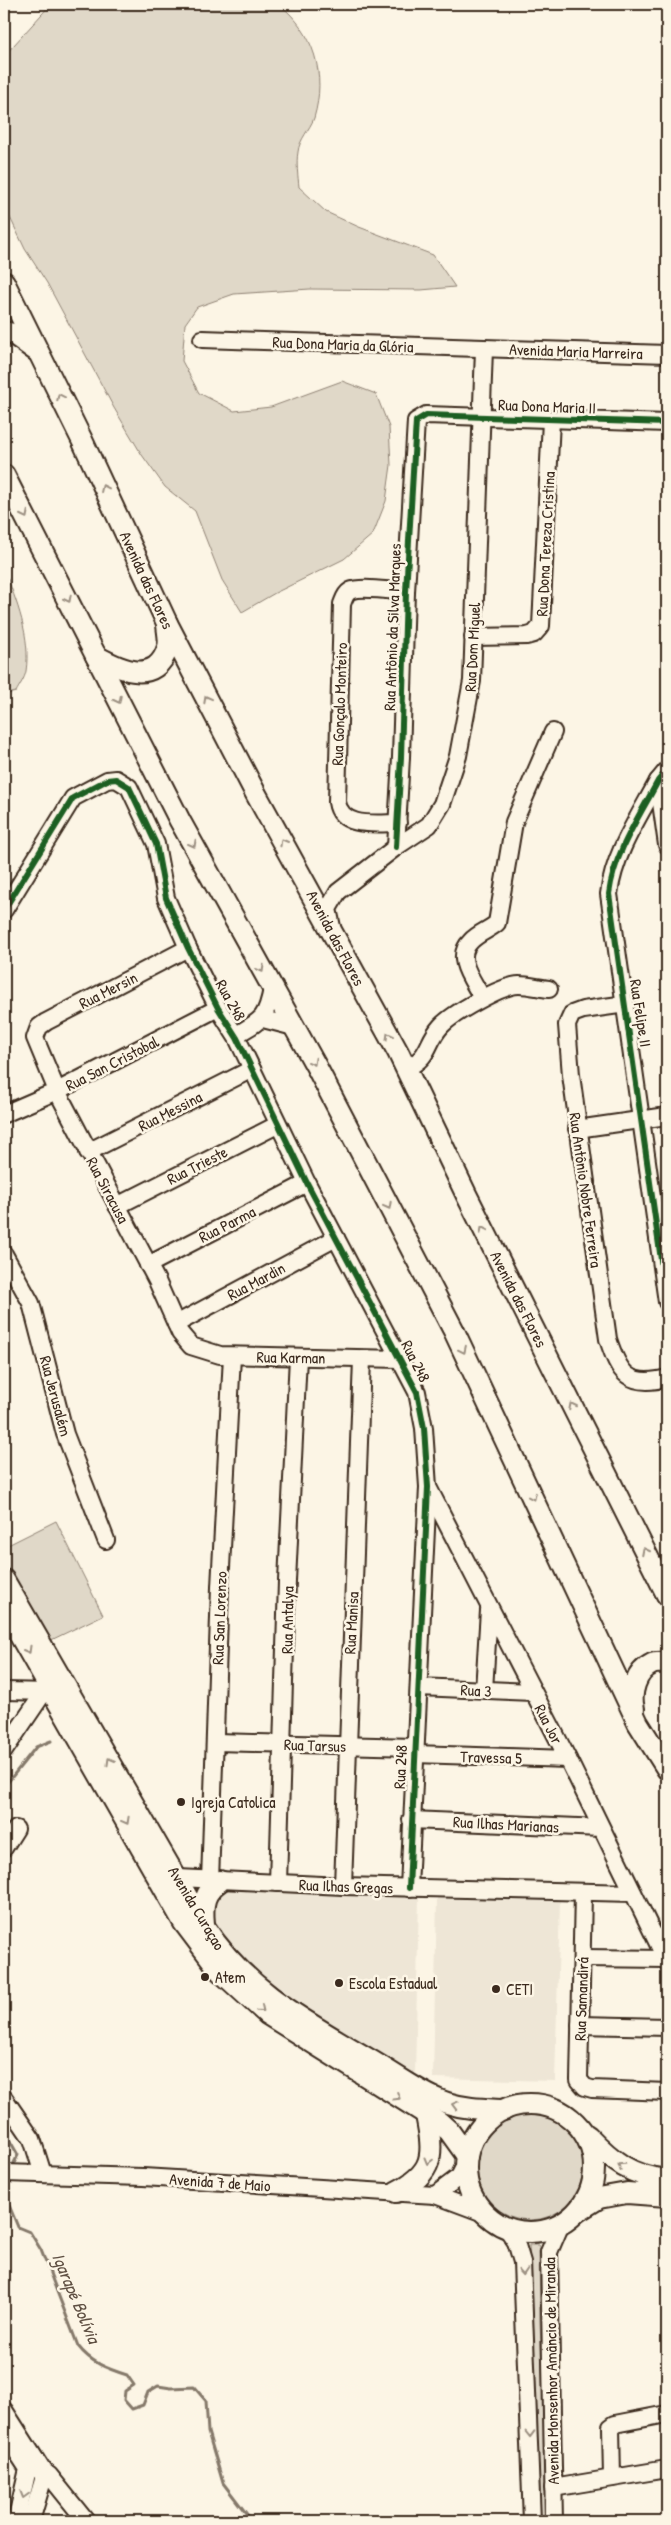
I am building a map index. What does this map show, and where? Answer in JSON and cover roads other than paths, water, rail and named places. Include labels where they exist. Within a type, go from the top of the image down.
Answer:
[{"type":"main road","name":"Avenida das Flores","points":[[4,282],[167,623],[256,794],[333,930],[406,1069],[466,1194],[667,1595]]},
{"type":"main road","points":[[4,332],[13,334],[38,353]]},
{"type":"main road","points":[[4,475],[180,821],[294,1027],[454,1331],[638,1723],[667,1768]]},
{"type":"main road","points":[[96,656],[118,668],[133,673],[150,670],[160,660],[168,646],[167,623]]},
{"type":"main road","name":"Avenida Curaçao","points":[[4,1580],[10,1614],[48,1692],[178,1878],[204,1926],[231,1963],[253,1985],[289,2012],[444,2102],[472,2109],[504,2110]]},
{"type":"main road","name":"Avenida Curaçao","points":[[10,1614],[114,1784],[184,1923],[201,1947],[228,1979],[273,2018],[449,2131],[466,2160]]},
{"type":"main road","points":[[638,1723],[632,1700],[634,1686],[642,1673],[652,1664],[667,1663]]},
{"type":"main road","points":[[204,1926],[204,1897],[215,1881]]},
{"type":"main road","points":[[667,2180],[622,2168],[566,2115],[546,2106],[525,2104],[504,2110],[486,2121],[474,2137],[466,2160],[467,2182],[474,2199],[486,2214],[506,2227],[530,2232],[546,2230],[561,2224],[598,2198],[627,2193],[667,2196]]},
{"type":"main road","points":[[396,2192],[412,2184],[428,2167],[431,2145],[426,2115]]},
{"type":"main road","points":[[578,2211],[592,2186],[594,2157],[582,2130]]},
{"type":"street","name":"Rua Dona Maria da Glória","points":[[202,338],[484,349]]},
{"type":"street","name":"Avenida Maria Marreira","points":[[484,349],[667,354]]},
{"type":"street","name":"Rua Dom Miguel","points":[[338,892],[396,847],[429,825],[442,804],[458,756],[472,681],[484,349]]},
{"type":"street","name":"Rua Dona Maria II","points":[[426,415],[667,423]]},
{"type":"street","name":"Rua Antônio da Silva Marques","points":[[396,847],[414,427],[416,421],[426,415]]},
{"type":"street","name":"Rua Dona Tereza Cristina","points":[[474,637],[527,636],[534,634],[541,626],[551,420]]},
{"type":"street","name":"Rua Gonçalo Monteiro","points":[[398,823],[359,822],[343,817],[338,810],[337,751],[342,604],[349,591],[358,589],[406,592]]},
{"type":"street","points":[[482,998],[463,961],[464,953],[470,941],[497,923],[514,822],[553,732]]},
{"type":"street","points":[[662,776],[667,845]]},
{"type":"street","name":"Rua Felipe II","points":[[662,776],[617,858],[610,894],[667,1302]]},
{"type":"street","name":"Rua 248","points":[[4,910],[73,798],[107,780],[116,779],[129,787],[156,844],[166,898],[188,948],[218,1008],[236,1035],[306,1183],[410,1378],[422,1408],[428,1487],[408,1888]]},
{"type":"street","points":[[298,867],[320,892],[328,894],[338,892]]},
{"type":"street","points":[[333,930],[328,909],[338,892]]},
{"type":"street","name":"Rua Mersin","points":[[35,1038],[39,1027],[46,1022],[188,948]]},
{"type":"street","points":[[406,1069],[421,1061],[442,1025],[482,998],[508,987],[519,985],[549,989]]},
{"type":"street","points":[[236,1035],[263,1019],[272,989]]},
{"type":"street","name":"Rua Antônio Nobre Ferreira","points":[[626,1004],[577,1011],[568,1019],[577,1129],[603,1310],[614,1356],[628,1377],[640,1381],[667,1378]]},
{"type":"street","name":"Rua San Cristobal","points":[[4,1114],[57,1091],[218,1008]]},
{"type":"street","points":[[263,1019],[294,1027]]},
{"type":"street","name":"Rua Siracusa","points":[[35,1038],[57,1091],[148,1265],[185,1341]]},
{"type":"street","name":"Rua Messina","points":[[88,1152],[252,1069]]},
{"type":"street","points":[[577,1129],[667,1116]]},
{"type":"street","name":"Rua Trieste","points":[[117,1206],[277,1125]]},
{"type":"street","name":"Rua Parma","points":[[148,1265],[306,1183]]},
{"type":"street","name":"Rua Mardin","points":[[176,1324],[336,1238]]},
{"type":"street","name":"Rua Jerusalém","points":[[4,1254],[31,1303],[65,1434],[106,1540]]},
{"type":"street","name":"Rua Karman","points":[[185,1341],[199,1350],[232,1356],[400,1359]]},
{"type":"street","name":"Rua San Lorenzo","points":[[215,1881],[220,1586],[232,1356]]},
{"type":"street","name":"Rua Antalya","points":[[278,1883],[287,1590],[298,1357]]},
{"type":"street","name":"Rua Manisa","points":[[343,1886],[362,1359]]},
{"type":"street","name":"Rua Jor","points":[[428,1487],[489,1610],[568,1759],[667,1960]]},
{"type":"street","points":[[484,1690],[489,1610]]},
{"type":"street","name":"Rua 3","points":[[419,1687],[533,1692]]},
{"type":"street","points":[[4,1691],[48,1692]]},
{"type":"street","points":[[4,1751],[48,1692]]},
{"type":"street","name":"Rua Tarsus","points":[[216,1742],[415,1750]]},
{"type":"street","name":"Travessa 5","points":[[415,1750],[568,1759]]},
{"type":"street","name":"Rua Ilhas Marianas","points":[[411,1820],[601,1828]]},
{"type":"street","points":[[4,1848],[16,1829]]},
{"type":"street","name":"Rua Ilhas Gregas","points":[[178,1878],[343,1886],[633,1893]]},
{"type":"street","name":"Rua Samandirá","points":[[583,1893],[579,2080],[585,2087],[600,2090],[667,2092]]},
{"type":"street","points":[[582,1958],[667,1960]]},
{"type":"street","points":[[580,2025],[667,2027]]},
{"type":"street","points":[[4,2098],[32,2140],[35,2174]]},
{"type":"street","points":[[436,2195],[459,2177],[466,2160]]},
{"type":"street","name":"Avenida 7 de Maio","points":[[4,2173],[143,2177],[436,2195],[486,2214]]},
{"type":"street","name":"Avenida Monsenhor Amâncio de Miranda","points":[[554,2521],[549,2252],[561,2224]]},
{"type":"street","name":"Avenida Monsenhor Amâncio de Miranda","points":[[506,2227],[516,2242],[522,2262],[532,2521]]},
{"type":"street","points":[[4,2410],[43,2480],[31,2521]]},
{"type":"street","points":[[612,2478],[611,2427],[614,2424],[667,2414]]},
{"type":"street","points":[[4,2432],[36,2470],[86,2521]]},
{"type":"street","points":[[553,2488],[667,2469]]},
{"type":"street","points":[[16,2521],[26,2486],[36,2470]]},
{"type":"waterway","points":[[4,1787],[36,1747],[51,1741]]},
{"type":"waterway","name":"Igarapé Bolívia","points":[[4,2136],[10,2141],[18,2155],[12,2167]]},
{"type":"waterway","name":"Igarapé Bolívia","points":[[4,2193],[18,2227],[30,2232],[41,2250],[78,2346],[94,2361],[127,2375],[134,2385],[125,2391],[124,2400],[132,2409],[143,2405],[148,2392],[158,2386],[171,2388],[194,2387],[206,2401],[208,2432],[223,2483],[252,2521]]},
{"type":"place","name":"Igreja Catolica","points":[[181,1802]]},
{"type":"place","name":"Atem","points":[[205,1977]]},
{"type":"place","name":"Escola Estadual","points":[[339,1983]]},
{"type":"place","name":"CETI","points":[[496,1989]]}]
